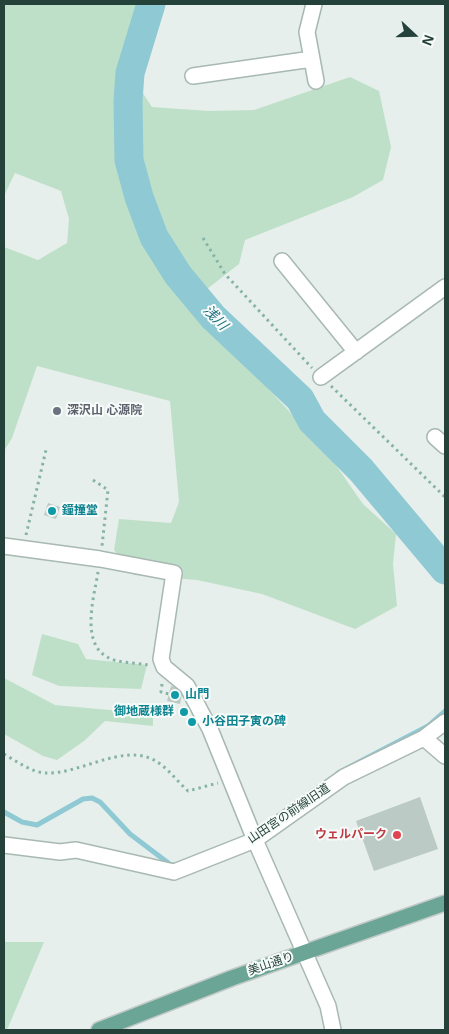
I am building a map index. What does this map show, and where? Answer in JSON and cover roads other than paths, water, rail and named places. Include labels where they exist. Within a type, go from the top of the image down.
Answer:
[{"type":"main road","name":"美山通り","points":[[99,1030],[192,993],[445,903]]},
{"type":"street","points":[[314,4],[307,32],[316,81]]},
{"type":"street","points":[[192,76],[312,59]]},
{"type":"street","points":[[282,262],[356,352]]},
{"type":"street","points":[[321,377],[445,287]]},
{"type":"street","points":[[4,546],[100,559],[174,573],[161,659],[164,668],[186,686],[196,700],[328,1006],[333,1030]]},
{"type":"street","name":"山田宮の前線旧道","points":[[4,845],[60,852],[76,850],[174,872],[253,835],[344,776],[424,738],[445,722]]},
{"type":"street","points":[[424,738],[445,756]]},
{"type":"waterway","name":"浅川","points":[[151,4],[130,73],[128,101],[129,160],[139,197],[154,237],[178,275],[213,317],[300,399],[312,421],[361,470],[445,570]]},
{"type":"waterway","points":[[338,773],[428,726],[445,711]]},
{"type":"waterway","points":[[4,812],[22,822],[37,825],[83,799],[92,798],[100,802],[130,834],[171,865],[175,865]]},
{"type":"place","name":"深沢山 心源院","points":[[57,411]]},
{"type":"place","name":"鐘撞堂","points":[[52,511]]},
{"type":"place","name":"山門","points":[[175,695]]},
{"type":"place","name":"御地蔵様群","points":[[184,712]]},
{"type":"place","name":"小谷田子寅の碑","points":[[192,722]]},
{"type":"place","name":"ウェルパーク","points":[[397,835]]}]
